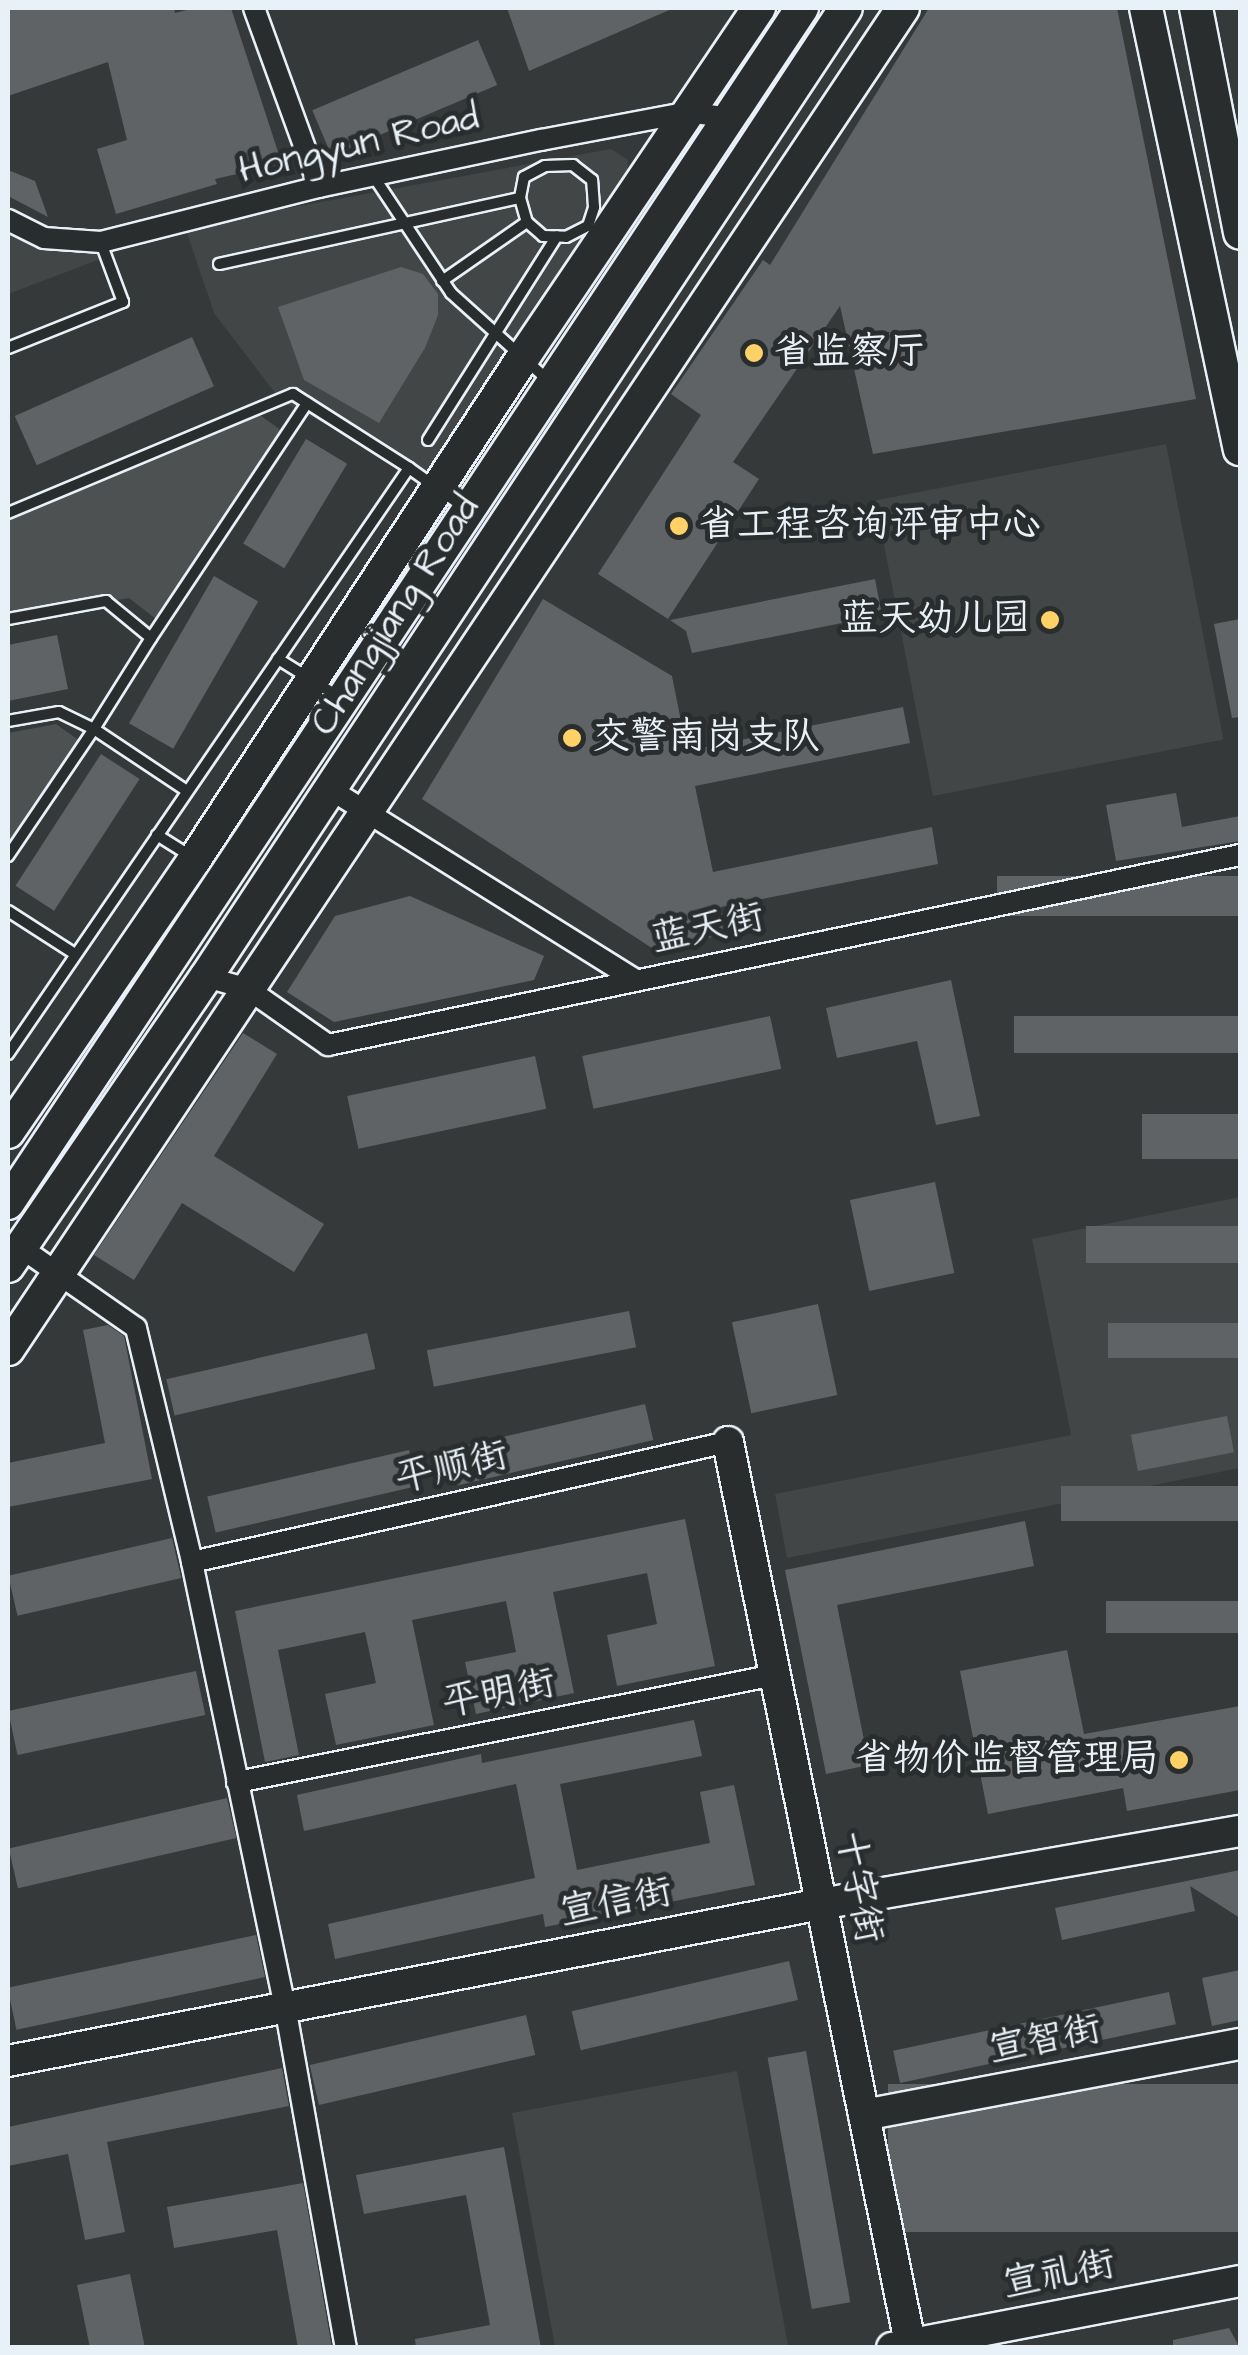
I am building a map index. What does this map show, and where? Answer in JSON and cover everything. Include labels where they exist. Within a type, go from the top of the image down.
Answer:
[{"type":"main road","points":[[8,1132],[440,489],[596,231],[689,112],[759,8]]},
{"type":"main road","name":"Changjiang Road","points":[[8,1203],[802,8]]},
{"type":"main road","name":"Changjiang Road","points":[[14,1256],[206,977],[846,8]]},
{"type":"main road","points":[[8,1349],[369,814],[903,8]]},
{"type":"main road","points":[[1146,8],[1240,449]]},
{"type":"main road","points":[[1196,8],[1240,233]]},
{"type":"street","points":[[254,8],[319,188]]},
{"type":"street","name":"Hongyun Road","points":[[8,220],[44,238],[101,242],[319,188],[541,140],[689,112],[729,118]]},
{"type":"street","points":[[330,790],[634,979]]},
{"type":"street","name":"蓝天街","points":[[206,977],[248,989],[328,1045],[1240,855]]},
{"type":"street","points":[[14,1256],[57,1273],[136,1328],[192,1562],[285,2006],[346,2348]]},
{"type":"street","name":"平顺街","points":[[192,1562],[728,1442]]},
{"type":"street","name":"十字街","points":[[728,1442],[864,2115],[904,2346]]},
{"type":"street","name":"平明街","points":[[236,1782],[774,1675]]},
{"type":"street","name":"宣信街","points":[[8,2060],[821,1904],[1240,1832]]},
{"type":"street","name":"宣智街","points":[[864,2115],[1240,2044]]},
{"type":"street","name":"宣礼街","points":[[904,2346],[1240,2281]]},
{"type":"lane","points":[[541,140],[546,166]]},
{"type":"lane","points":[[596,231],[592,180],[574,165],[546,166],[524,177],[520,198],[527,222],[544,236],[596,231],[634,258]]},
{"type":"lane","points":[[374,176],[442,281],[493,334],[554,385]]},
{"type":"lane","points":[[219,264],[520,198]]},
{"type":"lane","points":[[442,281],[527,222]]},
{"type":"lane","points":[[428,440],[557,236]]},
{"type":"lane","points":[[8,348],[122,302],[101,242]]},
{"type":"lane","points":[[8,513],[293,394],[470,512]]},
{"type":"lane","points":[[8,856],[307,403]]},
{"type":"lane","points":[[8,1054],[409,468]]},
{"type":"lane","points":[[8,619],[106,602],[151,638]]},
{"type":"lane","points":[[278,660],[345,701]]},
{"type":"lane","points":[[8,721],[59,712],[94,729],[187,791]]},
{"type":"lane","points":[[157,834],[226,878]]},
{"type":"lane","points":[[8,911],[75,954]]},
{"type":"shaded area","points":[[611,149],[628,160],[627,177],[430,477],[282,402],[214,313],[185,227]]},
{"type":"shaded area","points":[[8,205],[106,257],[8,294]]},
{"type":"shaded area","points":[[253,410],[282,431],[160,622],[129,598],[8,619],[8,513]]},
{"type":"shaded area","name":"蓝天幼儿园","points":[[1166,444],[1223,739],[933,796],[875,500]]},
{"type":"shaded area","points":[[56,724],[80,741],[8,852],[8,733]]},
{"type":"shaded area","points":[[1240,1197],[1240,1468],[787,1558],[775,1494],[1071,1435],[1032,1239]]},
{"type":"shaded area","points":[[737,2071],[788,2345],[555,2347],[512,2113]]},
{"type":"building","points":[[8,8],[174,8],[175,13],[194,8],[231,8],[282,164],[215,179],[217,184],[116,214],[97,149],[127,140],[108,62],[8,96]]},
{"type":"building","points":[[507,8],[674,8],[529,71]]},
{"type":"building","points":[[929,8],[1117,8],[1196,399],[873,454],[840,306],[733,462],[759,479],[668,619],[598,574],[701,415],[671,394],[763,260],[770,265]]},
{"type":"building","points":[[478,40],[497,85],[331,155],[312,110]]},
{"type":"building","points":[[8,170],[35,181],[48,217],[8,196]]},
{"type":"building","points":[[401,267],[423,274],[438,294],[438,315],[425,348],[379,423],[304,380],[278,307]]},
{"type":"building","points":[[192,337],[214,386],[37,465],[15,416]]},
{"type":"building","points":[[306,439],[347,464],[284,568],[243,544]]},
{"type":"building","points":[[214,576],[258,602],[173,749],[129,723]]},
{"type":"building","points":[[875,579],[882,615],[692,653],[686,631],[670,620]]},
{"type":"building","name":"交警南岗支队","points":[[543,599],[672,676],[687,751],[903,707],[910,743],[695,786],[713,872],[932,827],[938,864],[721,907],[726,934],[655,950],[422,799]]},
{"type":"building","points":[[1240,619],[1240,717],[1232,718],[1214,624]]},
{"type":"building","points":[[57,635],[68,689],[8,701],[8,645]]},
{"type":"building","points":[[101,754],[140,779],[54,911],[15,886]]},
{"type":"building","points":[[1176,793],[1182,827],[1240,816],[1240,841],[1116,861],[1106,805]]},
{"type":"building","points":[[997,876],[1240,876],[1240,916],[997,916]]},
{"type":"building","points":[[410,896],[544,956],[534,980],[334,1022],[287,992],[335,916]]},
{"type":"building","points":[[951,980],[980,1116],[936,1125],[917,1041],[837,1058],[826,1008]]},
{"type":"building","points":[[770,1016],[781,1069],[593,1109],[582,1056]]},
{"type":"building","points":[[1014,1016],[1240,1016],[1240,1053],[1014,1053]]},
{"type":"building","points":[[243,1033],[277,1054],[214,1156],[324,1224],[294,1272],[182,1203],[134,1280],[94,1255]]},
{"type":"building","points":[[535,1056],[546,1109],[358,1149],[347,1096]]},
{"type":"building","points":[[1142,1114],[1240,1114],[1240,1159],[1142,1159]]},
{"type":"building","points":[[935,1182],[954,1273],[869,1291],[850,1200]]},
{"type":"building","points":[[1086,1226],[1240,1226],[1240,1263],[1086,1263]]},
{"type":"building","points":[[818,1304],[837,1395],[751,1413],[732,1322]]},
{"type":"building","points":[[629,1311],[636,1347],[434,1387],[427,1350]]},
{"type":"building","points":[[1108,1323],[1240,1323],[1240,1358],[1108,1358]]},
{"type":"building","points":[[108,1325],[124,1336],[152,1479],[8,1507],[8,1463],[105,1443],[83,1330]]},
{"type":"building","points":[[367,1333],[375,1369],[175,1415],[166,1379]]},
{"type":"building","points":[[645,1404],[653,1440],[453,1486],[444,1450]]},
{"type":"building","points":[[1227,1416],[1234,1452],[1138,1471],[1131,1435]]},
{"type":"building","points":[[409,1450],[417,1486],[216,1533],[207,1497]]},
{"type":"building","points":[[1061,1486],[1240,1486],[1240,1521],[1061,1521]]},
{"type":"building","points":[[685,1519],[715,1666],[617,1686],[607,1635],[657,1624],[647,1573],[553,1592],[574,1693],[476,1714],[465,1662],[516,1652],[506,1601],[412,1620],[434,1725],[336,1745],[325,1694],[376,1683],[365,1632],[278,1650],[299,1755],[265,1762],[235,1611]]},
{"type":"building","points":[[1025,1521],[1034,1566],[837,1605],[869,1765],[826,1774],[785,1570]]},
{"type":"building","points":[[172,1538],[181,1578],[18,1616],[8,1576]]},
{"type":"building","points":[[1106,1601],[1240,1601],[1240,1633],[1106,1633]]},
{"type":"building","points":[[1067,1650],[1084,1734],[1240,1706],[1240,1790],[1127,1811],[1123,1788],[988,1814],[960,1671]]},
{"type":"building","points":[[196,1671],[205,1715],[18,1755],[8,1711]]},
{"type":"building","points":[[694,1720],[702,1756],[560,1784],[577,1870],[710,1843],[700,1792],[734,1785],[755,1885],[545,1927],[543,1914],[335,1959],[328,1924],[535,1878],[516,1784],[304,1831],[297,1795],[481,1754],[482,1763]]},
{"type":"building","points":[[227,1798],[236,1838],[18,1888],[9,1848]]},
{"type":"building","points":[[1240,1870],[1240,1918],[1190,1886],[1195,1911],[1062,1940],[1055,1908]]},
{"type":"building","points":[[256,1935],[265,1977],[16,2030],[8,1988]]},
{"type":"building","points":[[789,1961],[798,2000],[581,2050],[572,2011]]},
{"type":"building","points":[[1240,1970],[1240,2020],[1212,2026],[1202,1978]]},
{"type":"building","points":[[1169,1992],[1176,2024],[900,2083],[893,2051]]},
{"type":"building","points":[[526,2015],[535,2055],[319,2105],[310,2065]]},
{"type":"building","points":[[806,2051],[850,2302],[812,2309],[768,2058]]},
{"type":"building","points":[[282,2068],[289,2106],[107,2142],[125,2232],[85,2240],[68,2154],[8,2166],[8,2127]]},
{"type":"building","points":[[888,2084],[1240,2084],[1240,2232],[888,2232]]},
{"type":"building","points":[[504,2147],[541,2348],[416,2348],[415,2339],[490,2325],[466,2195],[364,2214],[356,2175]]},
{"type":"building","points":[[303,2183],[332,2348],[298,2348],[277,2230],[174,2248],[167,2207]]},
{"type":"building","points":[[130,2274],[145,2348],[90,2348],[77,2285]]},
{"type":"building","points":[[1229,2328],[1240,2348],[1173,2348],[1173,2340]]},
{"type":"place","name":"省监察厅","points":[[754,353]]},
{"type":"place","name":"省工程咨询评审中心","points":[[679,526]]},
{"type":"place","name":"蓝天幼儿园","points":[[1050,620]]},
{"type":"place","name":"交警南岗支队","points":[[572,738]]},
{"type":"place","name":"省物价监督管理局","points":[[1179,1760]]}]
